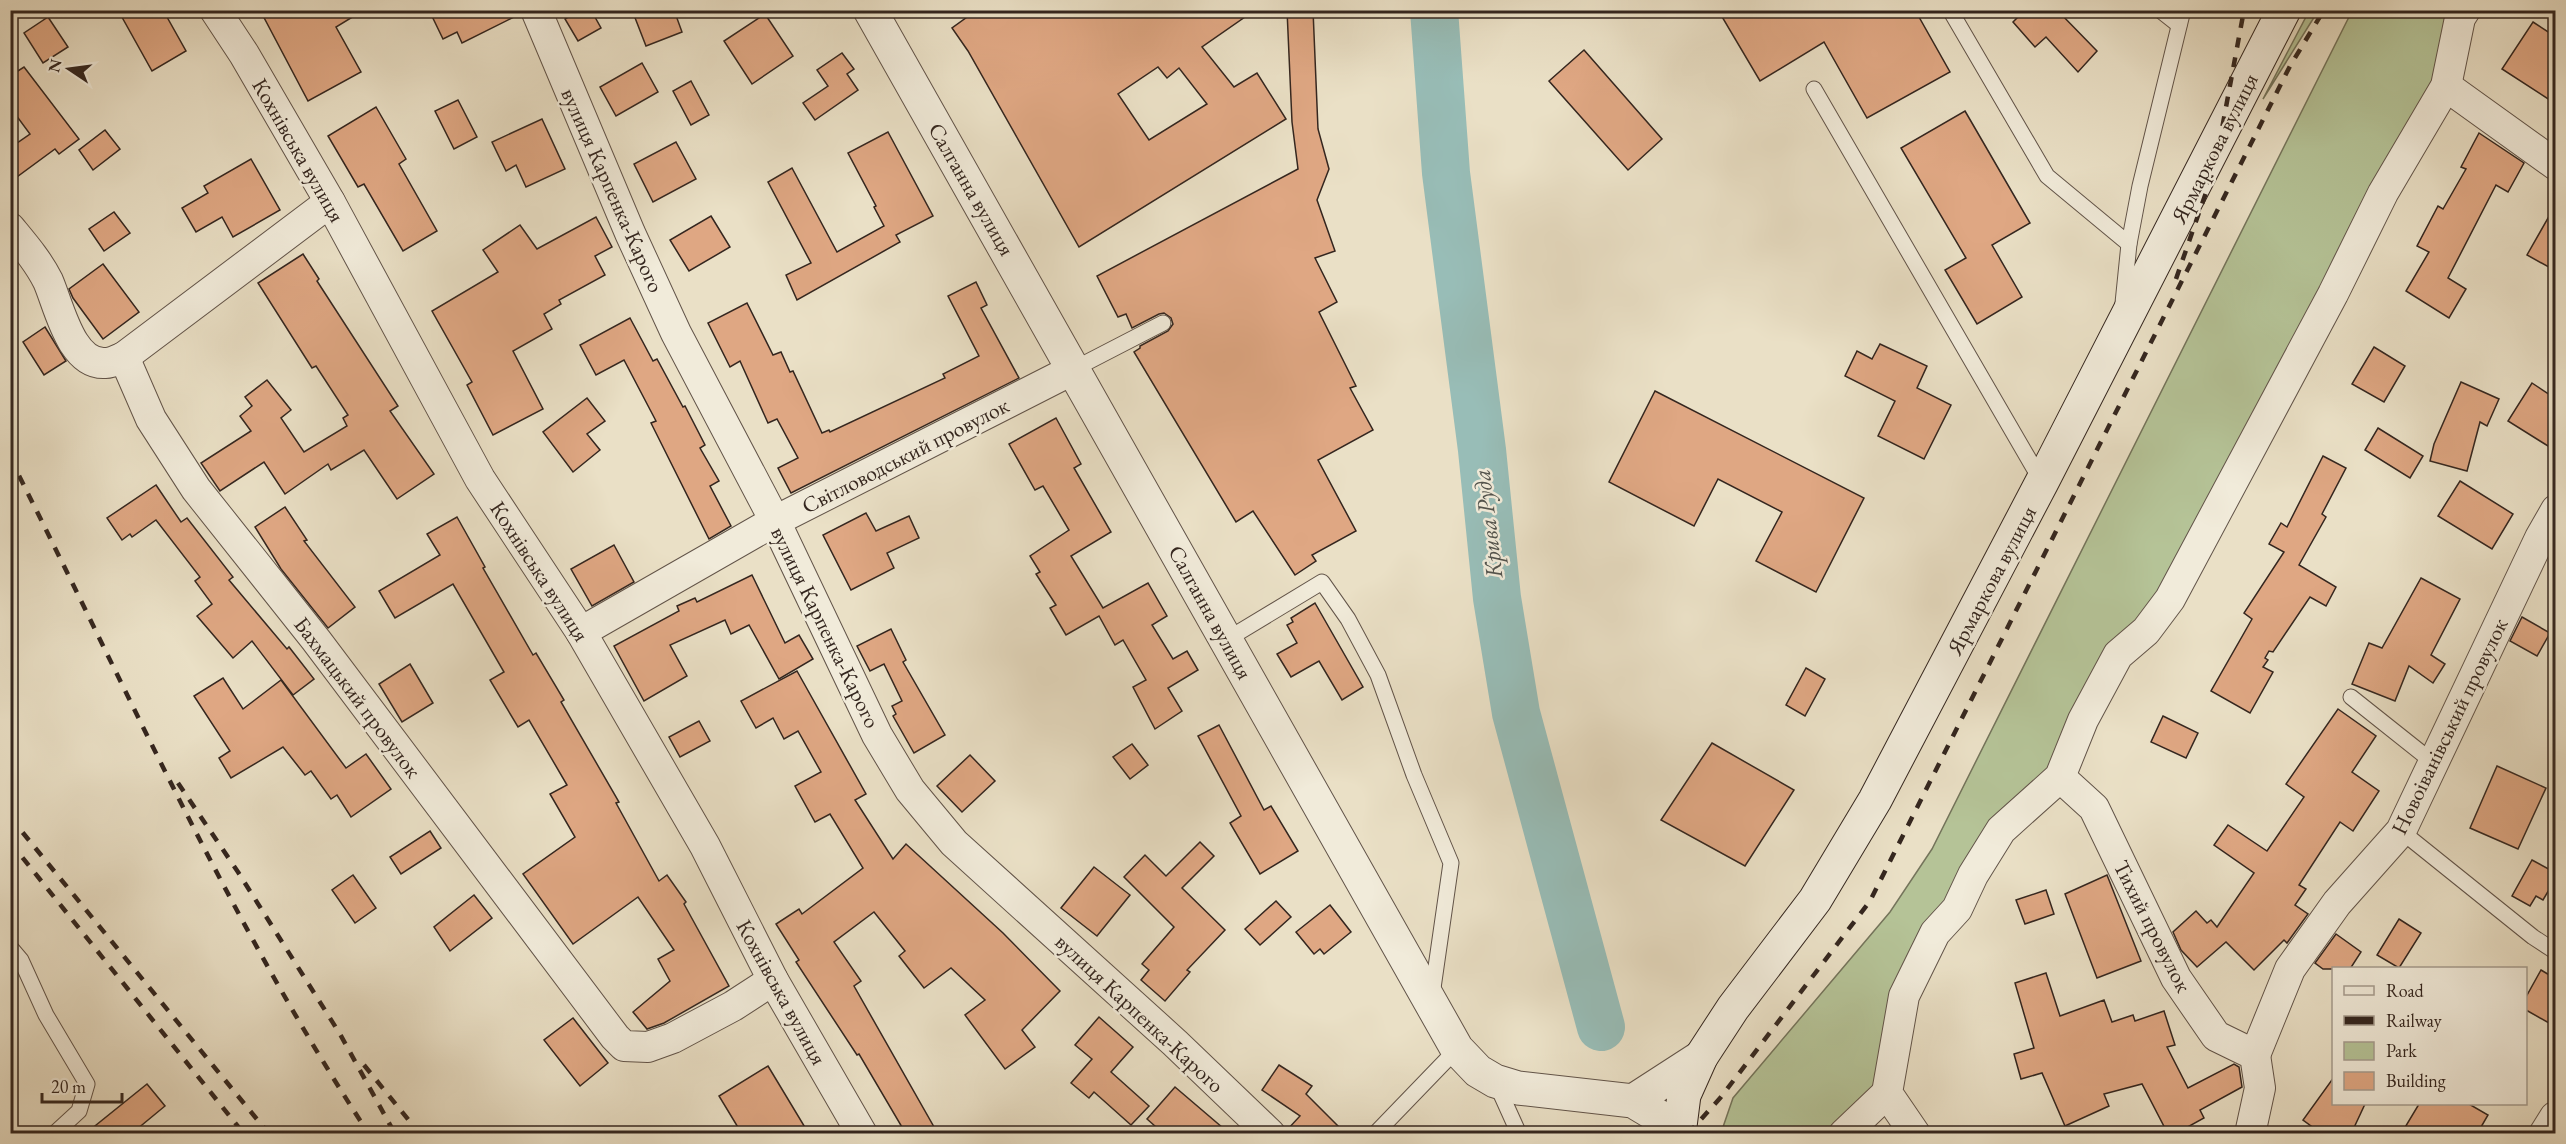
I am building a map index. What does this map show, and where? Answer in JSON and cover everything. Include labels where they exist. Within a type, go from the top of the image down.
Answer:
[{"type":"street","name":"Кохнівська вулиця","points":[[215,10],[330,202],[480,479],[581,632],[705,846],[773,980],[862,1134]]},
{"type":"street","name":"вулиця Карпенка-Карого","points":[[536,10],[630,233],[671,323],[775,521],[877,735],[910,790],[954,843],[1175,1043],[1270,1134]]},
{"type":"street","name":"Салганна вулиця","points":[[870,10],[1457,1049],[1478,1071],[1495,1081],[1518,1088],[1634,1101],[1678,1131]]},
{"type":"street","name":"Ярмаркова вулиця","points":[[1678,1131],[1684,1095],[1701,1057],[1733,1008],[1815,900],[1875,800],[2042,483],[2284,10]]},
{"type":"street","points":[[1844,1134],[1887,1093],[1904,996],[1935,933],[1957,909],[1973,875],[2001,831],[2061,777],[2083,720],[2118,655],[2146,631],[2170,599],[2333,294],[2383,193],[2446,86],[2460,18],[2465,10]]},
{"type":"street","points":[[2446,86],[2556,165]]},
{"type":"street","points":[[10,228],[47,280],[68,335],[86,357],[105,363],[124,357],[330,202]]},
{"type":"street","name":"Бахмацький провулок","points":[[124,357],[151,419],[196,489],[316,640],[624,1046],[648,1047],[673,1038],[733,1006],[773,980]]},
{"type":"street","name":"Світловодський провулок","points":[[581,632],[775,521],[1074,369]]},
{"type":"street","name":"Новоіванівський провулок","points":[[2256,1055],[2290,969],[2337,903],[2401,831],[2540,538],[2556,510]]},
{"type":"street","name":"Тихий провулок","points":[[2061,777],[2094,807],[2176,978],[2216,1036],[2256,1055]]},
{"type":"street","points":[[2250,1134],[2260,1088],[2256,1055]]},
{"type":"street","points":[[1634,1101],[1701,1057]]},
{"type":"street","points":[[1887,1093],[1915,1134]]},
{"type":"street","points":[[2546,1134],[2556,1118]]},
{"type":"lane","points":[[1950,10],[2047,176],[2129,244]]},
{"type":"lane","points":[[2120,327],[2129,244],[2140,186],[2181,18],[2160,10]]},
{"type":"lane","points":[[1814,89],[2042,483]]},
{"type":"lane","points":[[1074,369],[1163,323]]},
{"type":"lane","points":[[1226,640],[1322,582],[1348,619],[1378,675],[1414,775],[1451,863],[1431,1004]]},
{"type":"lane","points":[[2351,697],[2434,763]]},
{"type":"lane","points":[[2401,831],[2524,930],[2556,952]]},
{"type":"lane","points":[[10,947],[21,960],[46,1015],[87,1084],[79,1112],[54,1134]]},
{"type":"lane","points":[[1375,1134],[1457,1049]]},
{"type":"lane","points":[[1495,1081],[1519,1134]]},
{"type":"green space","points":[[2309,11],[2318,11],[2263,99]]},
{"type":"green space","points":[[2352,11],[2459,11],[2442,86],[2056,772],[1954,905],[1880,1095],[1839,1133],[1724,1134],[1722,1130],[1733,1098],[1890,912],[1932,849]]},
{"type":"building","points":[[118,10],[163,10],[186,51],[152,71]]},
{"type":"building","points":[[260,10],[364,10],[336,27],[361,72],[308,101]]},
{"type":"building","points":[[429,10],[519,10],[520,14],[462,43],[457,32],[443,39]]},
{"type":"building","points":[[579,10],[591,10],[601,28],[578,41],[565,19]]},
{"type":"building","points":[[632,10],[674,10],[682,32],[646,46]]},
{"type":"building","points":[[977,10],[1255,10],[1202,47],[1234,87],[1257,73],[1286,119],[1079,247],[968,51],[952,28]],"holes":[[[1158,67],[1167,78],[1179,68],[1207,104],[1149,140],[1118,94]]]},
{"type":"building","points":[[1287,10],[1313,10],[1318,129],[1329,169],[1317,200],[1335,251],[1315,258],[1337,302],[1319,312],[1356,386],[1350,388],[1373,430],[1318,460],[1356,531],[1312,555],[1316,561],[1295,575],[1253,511],[1236,522],[1134,352],[1140,346],[1168,331],[1173,324],[1171,318],[1164,313],[1159,314],[1132,328],[1126,314],[1118,317],[1097,276],[1298,169],[1292,122]]},
{"type":"building","points":[[1718,10],[1915,10],[1950,72],[1867,118],[1824,42],[1760,81]]},
{"type":"building","points":[[2025,10],[2057,10],[2097,51],[2078,72],[2046,37],[2035,47],[2013,22]]},
{"type":"building","points":[[765,14],[793,56],[752,84],[724,41]]},
{"type":"building","points":[[48,17],[68,47],[43,63],[24,33]]},
{"type":"building","points":[[2533,22],[2556,37],[2556,104],[2502,69]]},
{"type":"building","points":[[1584,50],[1662,139],[1628,170],[1549,81]]},
{"type":"building","points":[[842,53],[854,69],[847,74],[858,90],[815,120],[803,103],[828,86],[817,70]]},
{"type":"building","points":[[642,63],[658,92],[616,116],[600,87]]},
{"type":"building","points":[[24,67],[79,139],[59,154],[55,149],[10,182],[10,148],[30,134],[10,107],[10,76]]},
{"type":"building","points":[[691,81],[709,115],[691,125],[673,91]]},
{"type":"building","points":[[458,100],[477,137],[454,149],[435,111]]},
{"type":"building","points":[[376,107],[406,159],[399,164],[437,231],[403,251],[364,184],[358,187],[328,136]]},
{"type":"building","points":[[1965,111],[2030,223],[1992,245],[2022,297],[1977,324],[1945,270],[1966,258],[1901,148]]},
{"type":"building","points":[[542,119],[565,169],[526,187],[516,165],[506,171],[492,142]]},
{"type":"building","points":[[105,130],[120,149],[93,170],[79,150]]},
{"type":"building","points":[[888,132],[933,216],[896,235],[900,242],[797,300],[786,275],[811,263],[768,182],[792,168],[837,252],[884,226],[848,153]]},
{"type":"building","points":[[2479,133],[2524,163],[2508,192],[2496,185],[2448,278],[2466,289],[2449,318],[2406,291],[2429,252],[2417,246],[2438,206],[2443,209],[2466,169],[2461,167]]},
{"type":"building","points":[[676,142],[696,179],[653,202],[634,164]]},
{"type":"building","points":[[251,159],[280,210],[233,237],[222,217],[196,232],[182,208],[208,193],[204,186]]},
{"type":"building","points":[[2556,204],[2556,271],[2527,255]]},
{"type":"building","points":[[114,212],[130,233],[104,251],[89,229]]},
{"type":"building","points":[[711,216],[730,247],[689,271],[670,240]]},
{"type":"building","points":[[596,217],[612,247],[595,256],[605,275],[559,300],[561,304],[544,314],[552,329],[513,351],[543,409],[493,435],[467,385],[472,382],[432,311],[498,272],[483,250],[520,225],[537,249]]},
{"type":"building","points":[[303,254],[319,279],[317,281],[398,406],[390,411],[434,474],[397,499],[364,450],[331,470],[328,464],[285,494],[264,462],[220,491],[201,463],[251,431],[240,416],[252,406],[245,397],[267,380],[291,410],[281,418],[304,452],[347,426],[343,418],[348,415],[316,366],[312,368],[258,283]]},
{"type":"building","points":[[103,264],[139,312],[103,339],[69,289]]},
{"type":"building","points":[[976,282],[987,305],[981,308],[1019,378],[791,493],[778,468],[798,458],[777,419],[768,423],[740,361],[730,367],[708,323],[747,303],[773,355],[781,352],[790,372],[793,371],[822,433],[829,430],[830,432],[945,378],[943,374],[979,356],[948,296]]},
{"type":"building","points":[[630,318],[653,361],[657,359],[683,407],[685,406],[705,445],[700,448],[719,481],[710,486],[731,526],[709,539],[651,423],[656,421],[624,360],[596,375],[580,345]]},
{"type":"building","points":[[45,327],[66,361],[44,375],[23,342]]},
{"type":"building","points":[[1880,344],[1927,366],[1917,388],[1951,405],[1924,459],[1878,436],[1895,401],[1845,376],[1857,351],[1872,359]]},
{"type":"building","points":[[2374,347],[2405,366],[2384,402],[2352,384]]},
{"type":"building","points":[[2461,382],[2499,399],[2487,426],[2480,422],[2467,471],[2430,461],[2434,444]]},
{"type":"building","points":[[2532,383],[2556,399],[2556,451],[2508,421]]},
{"type":"building","points":[[1655,391],[1864,498],[1816,592],[1756,561],[1782,512],[1718,479],[1694,526],[1609,482]]},
{"type":"building","points":[[587,398],[605,421],[587,434],[600,450],[573,472],[543,432]]},
{"type":"building","points":[[1056,418],[1081,464],[1074,468],[1111,532],[1071,556],[1103,608],[1148,583],[1167,616],[1152,625],[1173,659],[1187,651],[1198,670],[1168,688],[1182,711],[1155,729],[1133,687],[1146,680],[1123,640],[1115,645],[1099,616],[1066,635],[1050,608],[1056,605],[1036,574],[1040,572],[1030,556],[1069,530],[1043,486],[1035,490],[1009,444]]},
{"type":"building","points":[[2378,428],[2423,456],[2410,478],[2365,450]]},
{"type":"building","points":[[2323,456],[2346,468],[2322,514],[2326,517],[2299,565],[2336,587],[2326,606],[2310,597],[2273,652],[2269,651],[2265,658],[2268,660],[2263,667],[2273,672],[2250,713],[2211,691],[2252,619],[2244,613],[2284,552],[2269,544],[2281,523],[2287,527]]},
{"type":"building","points":[[2460,481],[2513,514],[2492,549],[2438,516]]},
{"type":"building","points":[[156,485],[181,522],[187,518],[233,577],[229,580],[287,649],[289,647],[314,679],[293,695],[252,641],[233,658],[197,616],[212,604],[195,581],[200,577],[156,520],[132,537],[130,534],[122,540],[107,518]]},
{"type":"building","points":[[285,507],[307,540],[304,541],[355,607],[328,628],[281,569],[255,527]]},
{"type":"building","points":[[866,513],[876,531],[909,516],[919,538],[887,553],[894,568],[851,590],[823,535]]},
{"type":"building","points":[[457,517],[485,567],[483,568],[533,655],[536,653],[564,700],[561,702],[619,802],[616,803],[659,881],[667,875],[686,902],[684,904],[729,986],[664,1023],[647,1029],[633,1012],[670,981],[658,959],[674,950],[638,897],[573,944],[523,874],[575,837],[550,794],[567,785],[529,720],[518,727],[490,680],[504,672],[453,584],[395,618],[379,591],[440,555],[427,534]]},
{"type":"building","points":[[614,545],[634,582],[592,606],[571,569]]},
{"type":"building","points":[[752,575],[785,643],[799,635],[813,659],[779,679],[749,625],[731,634],[725,620],[670,645],[687,676],[644,701],[614,646],[679,611],[677,606],[695,598],[697,602]]},
{"type":"building","points":[[2421,578],[2460,599],[2431,655],[2445,664],[2433,683],[2409,666],[2395,701],[2352,684],[2369,643],[2382,648]]},
{"type":"building","points":[[1315,603],[1363,687],[1342,700],[1319,661],[1291,677],[1277,654],[1297,643],[1287,625],[1293,622],[1291,618]]},
{"type":"building","points":[[2522,617],[2550,633],[2537,656],[2510,641]]},
{"type":"building","points":[[891,629],[906,660],[903,662],[945,735],[914,753],[893,716],[896,714],[892,706],[902,701],[884,664],[870,671],[857,646]]},
{"type":"building","points":[[410,664],[433,703],[402,722],[379,684]]},
{"type":"building","points":[[1806,668],[1825,679],[1805,716],[1786,705]]},
{"type":"building","points":[[797,671],[866,794],[855,800],[893,859],[906,844],[1003,933],[1060,991],[1022,1030],[1035,1047],[1005,1069],[965,1015],[985,1000],[951,968],[924,988],[899,956],[905,951],[874,912],[834,942],[861,981],[854,986],[938,1134],[906,1134],[859,1054],[857,1055],[796,962],[799,960],[776,924],[799,909],[802,914],[863,868],[830,814],[815,822],[795,786],[821,772],[798,731],[784,739],[773,718],[756,728],[741,701]]},
{"type":"building","points":[[223,678],[243,709],[281,680],[346,768],[366,754],[391,789],[351,817],[337,795],[331,799],[311,771],[305,775],[283,747],[231,778],[219,758],[230,751],[194,696]]},
{"type":"building","points":[[2338,709],[2376,736],[2352,772],[2379,791],[2353,831],[2340,822],[2299,885],[2306,889],[2295,905],[2308,914],[2287,943],[2284,940],[2254,970],[2226,942],[2197,967],[2181,950],[2173,932],[2196,911],[2207,923],[2211,920],[2217,927],[2254,873],[2214,845],[2228,825],[2267,851],[2304,797],[2286,784]]},
{"type":"building","points":[[2163,716],[2198,733],[2186,758],[2151,742]]},
{"type":"building","points":[[699,721],[710,741],[680,757],[669,737]]},
{"type":"building","points":[[1219,725],[1264,810],[1271,806],[1298,851],[1260,874],[1230,823],[1241,816],[1198,736]]},
{"type":"building","points":[[1712,743],[1794,790],[1745,866],[1661,820]]},
{"type":"building","points":[[1132,744],[1148,765],[1130,779],[1113,757]]},
{"type":"building","points":[[970,755],[995,781],[962,812],[937,786]]},
{"type":"building","points":[[2497,766],[2546,788],[2518,849],[2470,828]]},
{"type":"building","points":[[430,831],[441,848],[401,874],[390,857]]},
{"type":"building","points":[[1200,842],[1214,856],[1182,888],[1225,930],[1187,970],[1190,972],[1165,1001],[1141,980],[1149,970],[1142,964],[1174,927],[1124,877],[1145,855],[1166,876]]},
{"type":"building","points":[[2532,860],[2556,873],[2556,878],[2543,900],[2536,896],[2530,906],[2512,896]]},
{"type":"building","points":[[1094,867],[1130,895],[1097,936],[1061,908]]},
{"type":"building","points":[[353,875],[376,908],[355,923],[332,890]]},
{"type":"building","points":[[2107,875],[2141,961],[2097,978],[2065,894]]},
{"type":"building","points":[[2046,890],[2054,914],[2025,924],[2016,900]]},
{"type":"building","points":[[474,895],[492,918],[450,951],[434,927]]},
{"type":"building","points":[[1276,901],[1291,917],[1260,945],[1245,929]]},
{"type":"building","points":[[1330,905],[1351,932],[1324,954],[1320,949],[1314,954],[1296,932]]},
{"type":"building","points":[[2399,919],[2421,933],[2400,967],[2377,955]]},
{"type":"building","points":[[2336,934],[2361,952],[2351,967],[2323,969],[2315,963]]},
{"type":"building","points":[[2541,970],[2556,979],[2556,1027],[2527,1011],[2527,995]]},
{"type":"building","points":[[2046,973],[2060,1016],[2104,1000],[2112,1022],[2133,1015],[2135,1021],[2164,1011],[2175,1045],[2167,1047],[2188,1088],[2234,1064],[2239,1067],[2242,1087],[2200,1110],[2204,1118],[2175,1134],[2168,1134],[2142,1084],[2104,1094],[2109,1106],[2065,1126],[2042,1073],[2021,1079],[2014,1054],[2034,1048],[2015,983]]},
{"type":"building","points":[[1099,1017],[1133,1047],[1111,1072],[1149,1106],[1131,1125],[1094,1092],[1089,1098],[1071,1083],[1092,1059],[1075,1045]]},
{"type":"building","points":[[573,1018],[608,1063],[580,1086],[544,1040]]},
{"type":"building","points":[[1279,1065],[1312,1086],[1306,1094],[1346,1134],[1287,1134],[1287,1130],[1300,1116],[1262,1090]]},
{"type":"building","points":[[768,1066],[809,1134],[742,1134],[719,1096]]},
{"type":"building","points":[[2332,1080],[2332,1105],[2365,1105],[2351,1134],[2322,1134],[2303,1120]]},
{"type":"building","points":[[147,1084],[165,1106],[131,1134],[85,1134]]},
{"type":"building","points":[[1175,1087],[1230,1134],[1164,1134],[1147,1119]]},
{"type":"building","points":[[2418,1105],[2471,1105],[2488,1115],[2477,1134],[2401,1134]]},
{"type":"waterway","name":"Крива Руда","points":[[1434,10],[1446,173],[1482,450],[1497,598],[1516,713],[1601,1027]]},
{"type":"railway","points":[[2176,279],[2210,181],[2244,10]]},
{"type":"railway","points":[[1688,1134],[1721,1097],[1870,901],[2290,66],[2324,10]]},
{"type":"railway","points":[[10,458],[224,886],[318,1053],[369,1134]]},
{"type":"railway","points":[[178,783],[238,872],[340,1034],[395,1134]]},
{"type":"railway","points":[[10,817],[269,1134]]},
{"type":"railway","points":[[10,842],[244,1134]]},
{"type":"railway","points":[[364,1065],[420,1134]]}]
